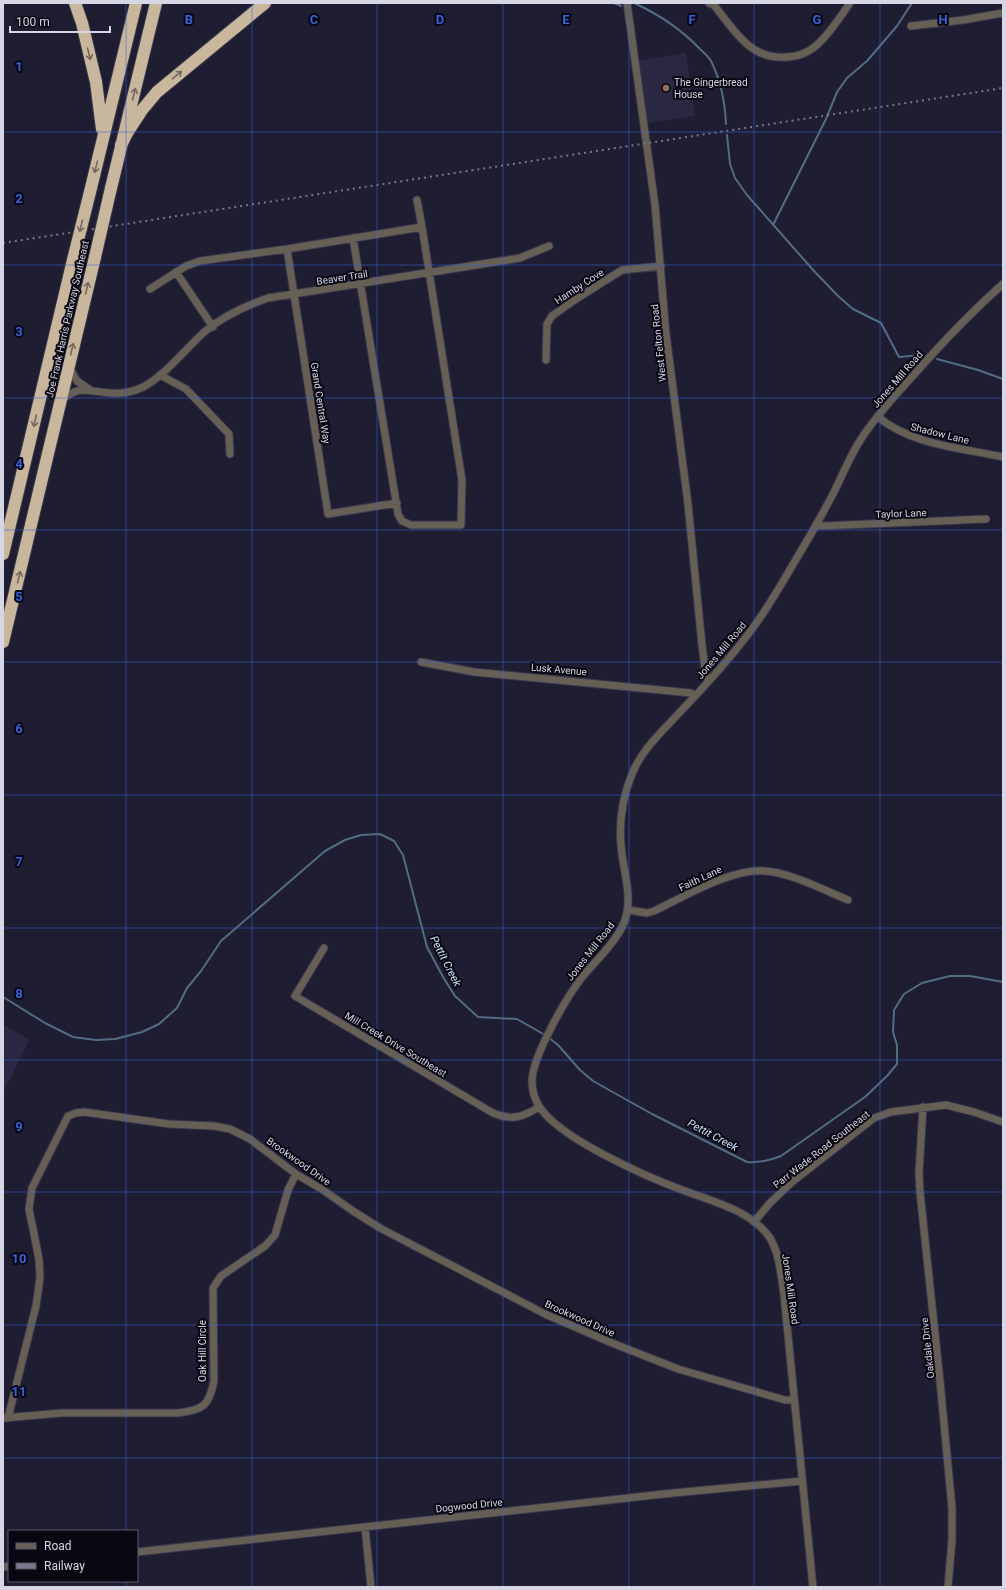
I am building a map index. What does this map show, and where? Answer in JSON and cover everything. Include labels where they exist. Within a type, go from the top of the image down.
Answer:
[{"type":"highway","points":[[75,3],[82,23],[96,82],[102,123],[102,142]]},
{"type":"highway","name":"Joe Frank Harris Parkway Southeast","points":[[3,554],[136,3]]},
{"type":"highway","name":"Joe Frank Harris Parkway Southeast","points":[[3,642],[68,365],[156,3]]},
{"type":"highway","points":[[121,145],[142,110],[157,92],[265,3]]},
{"type":"street","name":"West Felton Road","points":[[626,3],[655,205],[666,334],[688,504],[702,645],[708,682]]},
{"type":"street","points":[[713,4],[746,43],[765,54],[782,57],[805,52],[817,45],[850,3]]},
{"type":"street","points":[[911,26],[963,20],[1003,13]]},
{"type":"street","points":[[353,238],[398,514],[402,521],[411,525],[461,525],[462,480],[430,273],[417,200]]},
{"type":"street","points":[[150,289],[186,266],[200,261],[287,249],[422,227]]},
{"type":"street","name":"Beaver Trail","points":[[60,401],[75,391],[90,390],[109,393],[129,392],[144,386],[160,374],[203,333],[241,308],[268,298],[520,258],[549,246]]},
{"type":"street","name":"Grand Central Way","points":[[287,249],[328,514],[397,503]]},
{"type":"street","name":"Hamby Cove","points":[[546,360],[548,324],[552,316],[622,270],[660,266]]},
{"type":"street","points":[[176,272],[213,326]]},
{"type":"street","name":"Jones Mill Road","points":[[813,1587],[784,1295],[778,1261],[770,1238],[754,1222],[734,1210],[646,1175],[596,1150],[557,1125],[540,1107],[535,1097],[532,1084],[534,1071],[539,1056],[553,1025],[571,993],[618,934],[624,924],[628,910],[629,895],[620,836],[622,814],[626,792],[633,772],[644,752],[737,649],[756,624],[816,525],[860,440],[942,343],[1003,284]]},
{"type":"street","points":[[68,365],[78,381],[90,390]]},
{"type":"street","points":[[160,374],[186,389],[229,434],[230,454]]},
{"type":"street","name":"Shadow Lane","points":[[878,417],[903,434],[932,442],[1003,457]]},
{"type":"street","name":"Taylor Lane","points":[[816,525],[822,526],[986,519]]},
{"type":"street","name":"Lusk Avenue","points":[[420,662],[474,672],[691,692],[695,696]]},
{"type":"street","name":"Faith Lane","points":[[628,910],[647,912],[654,910],[731,875],[764,870],[785,875],[848,900]]},
{"type":"street","name":"Mill Creek Drive Southeast","points":[[324,948],[295,996],[493,1114],[503,1117],[526,1116],[540,1107]]},
{"type":"street","name":"Parr Wade Road Southeast","points":[[754,1222],[770,1203],[792,1182],[874,1118],[891,1112],[946,1105],[974,1112],[1003,1122]]},
{"type":"street","name":"Oakdale Drive","points":[[923,1107],[919,1173],[920,1192],[940,1373],[952,1508],[952,1540],[948,1587]]},
{"type":"street","name":"Brookwood Drive","points":[[5,1418],[36,1306],[40,1278],[39,1259],[29,1209],[32,1188],[68,1116],[84,1112],[169,1124],[214,1126],[230,1129],[250,1139],[296,1174],[380,1228],[545,1314],[678,1369],[785,1400],[794,1400]]},
{"type":"street","name":"Oak Hill Circle","points":[[5,1418],[61,1413],[178,1413],[193,1411],[204,1406],[211,1395],[214,1380],[213,1288],[221,1276],[265,1246],[275,1235],[288,1190],[296,1174]]},
{"type":"street","name":"Dogwood Drive","points":[[138,1552],[802,1480]]},
{"type":"street","points":[[365,1527],[371,1587]]},
{"type":"shaded area","name":"The Gingerbread House","points":[[686,53],[695,116],[647,123],[637,61]]},
{"type":"shaded area","points":[[3,1024],[29,1040],[3,1094]]},
{"type":"waterway","points":[[614,3],[621,6]]},
{"type":"waterway","points":[[773,225],[826,119],[837,92],[847,78],[867,61],[897,26],[912,3]]},
{"type":"waterway","points":[[636,4],[662,18],[694,43],[709,58],[720,84],[725,108],[726,124]]},
{"type":"waterway","points":[[727,135],[730,164],[735,178],[747,195],[838,296],[853,309],[881,323],[899,357],[920,355]]},
{"type":"waterway","points":[[937,359],[978,370],[1003,379]]},
{"type":"waterway","name":"Pettit Creek","points":[[3,997],[45,1023],[73,1037],[96,1040],[115,1039],[142,1032],[159,1024],[177,1008],[187,988],[201,971],[221,941],[325,851],[345,840],[361,835],[380,834],[394,841],[403,855],[427,947],[455,996],[478,1017],[517,1019],[545,1035]]},
{"type":"waterway","name":"Pettit Creek","points":[[548,1037],[558,1045],[580,1070],[593,1081],[652,1114],[747,1162],[760,1162],[781,1156],[865,1097],[887,1076],[897,1064],[897,1045],[893,1032],[894,1010],[904,994],[922,983],[950,976],[970,976],[1003,982]]},
{"type":"railway","points":[[3,243],[1003,88]]},
{"type":"place","name":"The Gingerbread House","points":[[666,88]]}]
